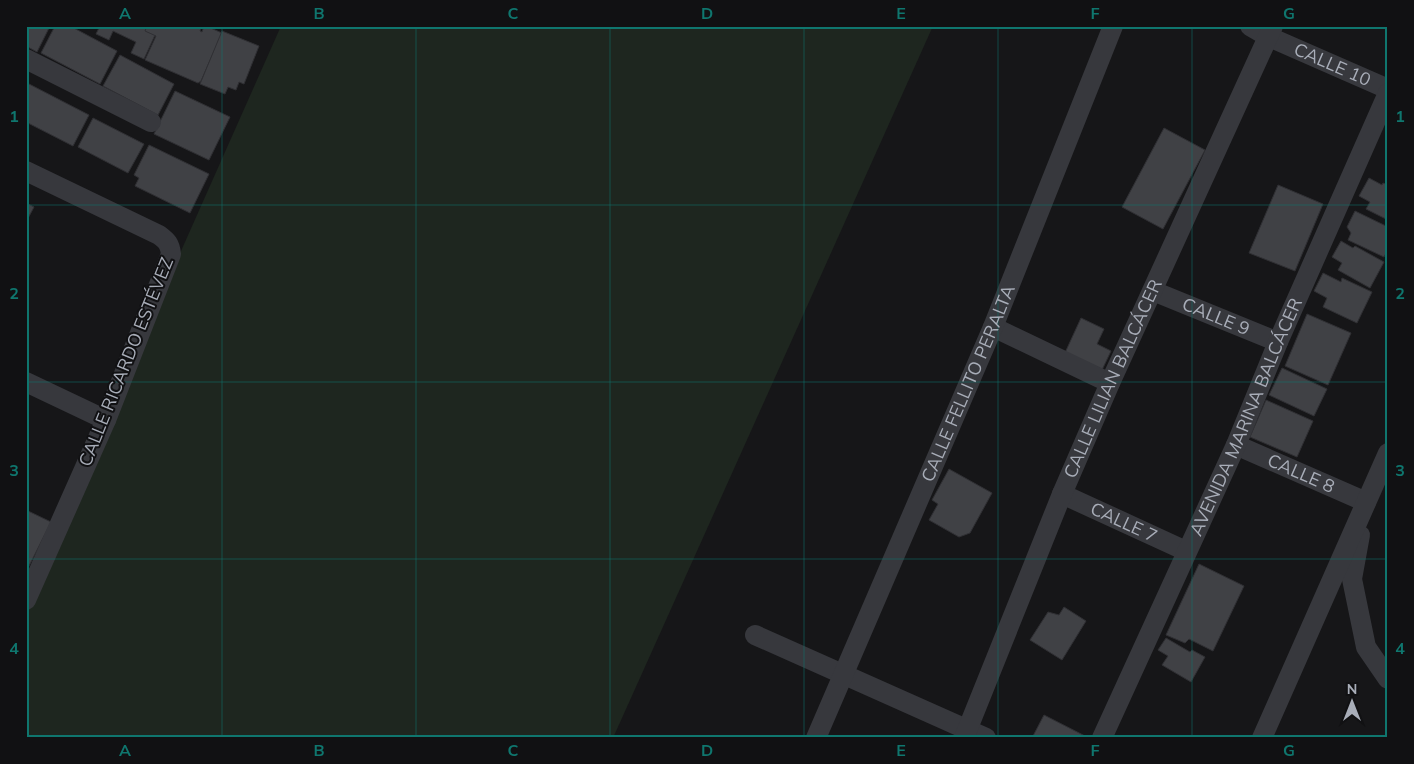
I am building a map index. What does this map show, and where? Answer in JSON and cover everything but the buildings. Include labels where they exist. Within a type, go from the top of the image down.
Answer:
[{"type":"street","name":"CALLE FELLITO PERALTA","points":[[816,738],[993,328],[1113,26]]},
{"type":"street","name":"CALLE 10","points":[[1250,26],[1271,32],[1388,89]]},
{"type":"street","name":"CALLE LILIAN BALCÁCER","points":[[973,735],[1062,494],[1110,383],[1271,32]]},
{"type":"street","points":[[26,59],[151,122]]},
{"type":"street","name":"AVENIDA MARINA BALCÁCER","points":[[1102,738],[1236,445],[1278,342],[1388,93]]},
{"type":"street","name":"CALLE RICARDO ESTÉVEZ","points":[[26,170],[166,240],[170,246],[171,254],[106,420],[27,595]]},
{"type":"street","name":"CALLE 9","points":[[1153,291],[1278,342]]},
{"type":"street","points":[[993,328],[1110,383]]},
{"type":"street","points":[[26,382],[106,420]]},
{"type":"street","name":"CALLE 8","points":[[1236,445],[1366,502]]},
{"type":"street","points":[[1262,738],[1388,453]]},
{"type":"street","points":[[1388,473],[1366,502],[1352,579],[1366,647],[1388,679]]},
{"type":"street","name":"CALLE 7","points":[[1062,494],[1186,551]]},
{"type":"street","points":[[755,635],[973,735]]},
{"type":"shaded area","points":[[281,26],[933,26],[613,738],[26,738],[26,600]]}]
